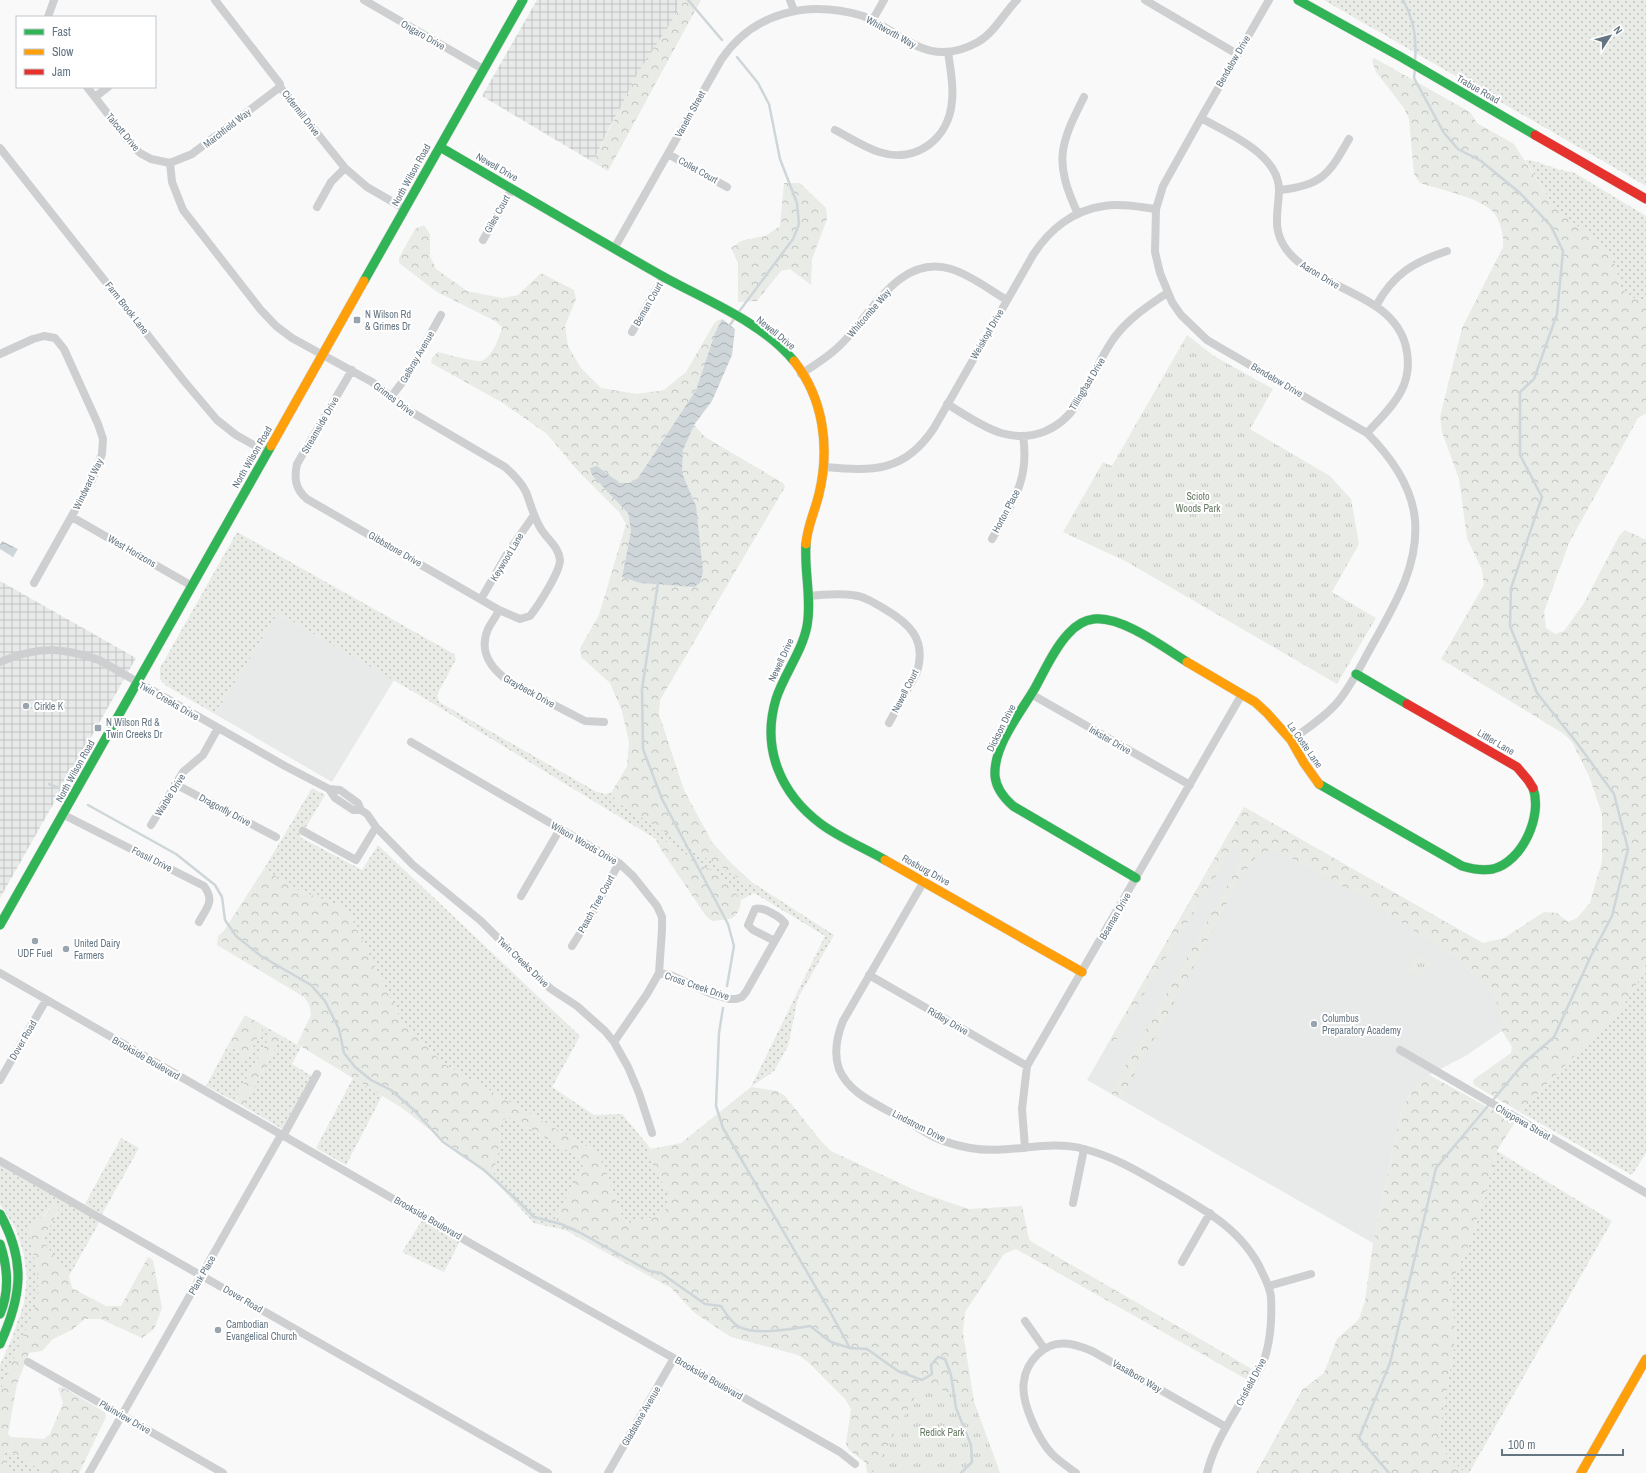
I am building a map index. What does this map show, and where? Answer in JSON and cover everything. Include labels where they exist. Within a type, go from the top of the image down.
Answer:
[{"type":"main road","name":"North Wilson Road","points":[[0,925],[64,815],[523,0]]},
{"type":"main road","name":"Trabue Road","points":[[1298,0],[1401,57],[1646,199]]},
{"type":"main road","name":"Newell Drive","points":[[440,147],[742,320],[766,336],[787,353],[813,395],[821,418],[825,442],[824,466],[806,538],[809,596],[808,625],[800,649],[776,699],[771,718],[771,747],[777,767]]},
{"type":"main road","name":"La Coste Lane","points":[[1103,619],[1114,620],[1125,625],[1256,702],[1291,740],[1304,763],[1318,783],[1462,866],[1472,870],[1482,871],[1494,869]]},
{"type":"main road","name":"Dickson Drive","points":[[1103,619],[1090,620],[1079,624],[1061,642],[1001,747],[994,770],[996,782],[1008,803],[1136,878]]},
{"type":"main road","name":"Littler Lane","points":[[1356,674],[1517,767],[1528,779],[1535,794],[1537,805],[1536,816],[1532,827],[1524,842],[1511,860],[1494,869]]},
{"type":"main road","name":"Rosburg Drive","points":[[777,767],[784,784],[795,800],[823,825],[1082,972]]},
{"type":"main road","points":[[0,1214],[13,1240],[18,1256],[19,1283],[14,1310],[0,1344]]},
{"type":"main road","points":[[0,1244],[4,1254],[6,1270],[5,1302],[0,1314]]},
{"type":"main road","points":[[1581,1473],[1646,1359]]},
{"type":"street","points":[[48,16],[54,0]]},
{"type":"street","name":"Cidermill Drive","points":[[215,0],[280,84],[280,87],[345,168],[367,187],[405,209]]},
{"type":"street","name":"Ongaro Drive","points":[[364,0],[483,69]]},
{"type":"street","points":[[790,0],[793,8]]},
{"type":"street","points":[[872,21],[884,0]]},
{"type":"street","name":"Whitworth Way","points":[[793,8],[820,6],[849,12],[872,21],[922,49],[948,52],[978,42],[995,27],[1003,15],[1017,0]]},
{"type":"street","points":[[1144,0],[1237,54]]},
{"type":"street","name":"Bendelow Drive","points":[[1269,0],[1163,186],[1156,209],[1155,252],[1160,274],[1167,292],[1181,315],[1206,340],[1367,433],[1380,446],[1396,468],[1408,492],[1415,519],[1414,546],[1409,572],[1398,598],[1356,674],[1336,704],[1309,728],[1291,740]]},
{"type":"street","name":"Vanelm Street","points":[[615,248],[727,51],[758,24],[768,18],[793,8]]},
{"type":"street","points":[[835,130],[870,149],[898,156],[925,148],[939,136],[948,120],[952,100],[948,52]]},
{"type":"street","name":"Marchfield Way","points":[[170,163],[192,154],[280,87]]},
{"type":"street","name":"Talcott Drive","points":[[88,88],[131,144],[140,153],[151,159],[170,163]]},
{"type":"street","points":[[95,97],[107,88]]},
{"type":"street","points":[[1078,214],[1064,182],[1062,155],[1064,141],[1084,97]]},
{"type":"street","name":"Aaron Drive","points":[[1201,118],[1261,154],[1274,172],[1279,190],[1276,221],[1278,233],[1288,251],[1303,265],[1376,306],[1393,322],[1401,334],[1406,350],[1408,368],[1406,379],[1398,398],[1367,433]]},
{"type":"street","points":[[1279,190],[1308,185],[1326,174],[1349,139]]},
{"type":"street","name":"Farm Brook Lane","points":[[0,148],[217,420],[236,435],[268,453]]},
{"type":"street","name":"Collet Court","points":[[668,154],[728,186]]},
{"type":"street","name":"Grimes Drive","points":[[170,163],[172,182],[183,210],[260,309],[276,326],[292,338],[372,382],[408,410],[505,466],[517,479],[525,491],[534,515],[542,530],[558,552],[560,559],[559,569],[530,616],[520,619],[500,610]]},
{"type":"street","points":[[317,207],[330,182],[345,168]]},
{"type":"street","name":"Giles Court","points":[[483,240],[512,189]]},
{"type":"street","name":"Weiskopf Drive","points":[[824,466],[870,469],[887,466],[900,460],[918,448],[927,438],[1041,242],[1059,225],[1078,214],[1104,206],[1117,205],[1156,209]]},
{"type":"street","points":[[1376,306],[1384,291],[1404,271],[1424,259],[1447,251]]},
{"type":"street","name":"Whitcombe Way","points":[[801,374],[822,361],[846,339],[890,288],[911,271],[924,267],[938,266],[951,269],[1007,300]]},
{"type":"street","name":"Beman Court","points":[[632,332],[664,276]]},
{"type":"street","name":"Tillinghast Drive","points":[[947,404],[1000,433],[1023,436],[1043,432],[1060,424],[1077,404],[1118,334],[1137,314],[1167,292]]},
{"type":"street","name":"Gelbray Avenue","points":[[391,397],[407,376],[441,315]]},
{"type":"street","name":"Windward Way","points":[[0,354],[33,339],[44,336],[55,338],[64,349],[98,424],[103,439],[102,454],[92,480],[34,583]]},
{"type":"street","name":"Streamside Drive","points":[[296,483],[295,474],[297,464],[352,370]]},
{"type":"street","name":"Horton Place","points":[[992,539],[1013,502],[1022,480],[1026,458],[1023,436]]},
{"type":"street","name":"Gibbstone Drive","points":[[296,483],[300,492],[307,499],[500,610]]},
{"type":"street","name":"Keywood Lane","points":[[481,599],[507,554],[534,515]]},
{"type":"street","name":"West Horizons","points":[[72,517],[192,586]]},
{"type":"street","name":"Newell Court","points":[[809,596],[843,594],[865,598],[897,616],[910,627],[919,648],[919,664],[917,672],[889,723]]},
{"type":"street","name":"Graybeck Drive","points":[[500,610],[488,629],[485,640],[487,658],[499,674],[510,682],[585,721],[604,722]]},
{"type":"street","name":"Twin Creeks Drive","points":[[0,662],[32,651],[50,650],[66,651],[99,660],[137,683],[329,789],[335,798],[353,810],[361,810],[367,814],[376,827],[413,865],[481,921],[528,969],[556,994],[577,1006],[605,1031],[614,1042],[628,1067],[639,1092],[652,1133]]},
{"type":"street","name":"Inkster Drive","points":[[1031,694],[1190,786]]},
{"type":"street","name":"Beaman Drive","points":[[1025,1148],[1022,1109],[1027,1066],[1242,694]]},
{"type":"street","name":"Warble Drive","points":[[151,825],[183,772],[203,755],[218,728]]},
{"type":"street","name":"Wilson Woods Drive","points":[[411,742],[619,863],[647,892],[657,906],[662,917],[659,973],[647,994],[614,1042]]},
{"type":"street","name":"Dragonfly Drive","points":[[175,784],[276,837]]},
{"type":"street","name":"Fossil Drive","points":[[64,815],[204,886],[210,896],[210,901],[199,922]]},
{"type":"street","points":[[303,831],[356,860],[376,827]]},
{"type":"street","points":[[521,896],[560,829]]},
{"type":"street","name":"Peach Tree Court","points":[[572,946],[592,914],[619,863]]},
{"type":"street","name":"Lindstrom Drive","points":[[924,881],[843,1021],[837,1038],[836,1056],[839,1069],[846,1082],[868,1099],[935,1137],[971,1148],[993,1150],[1070,1146],[1105,1155],[1125,1164],[1210,1213],[1229,1227],[1245,1243],[1259,1264],[1269,1286]]},
{"type":"street","name":"Cross Creek Drive","points":[[659,973],[670,975],[712,994],[736,999],[742,997],[746,992],[775,941],[785,923],[781,918],[761,908],[755,909],[748,925],[753,930],[775,941]]},
{"type":"street","name":"Brookside Boulevard","points":[[0,973],[840,1452],[855,1464]]},
{"type":"street","name":"Ridley Drive","points":[[869,976],[1027,1066]]},
{"type":"street","name":"Dover Road","points":[[0,1080],[46,1000]]},
{"type":"street","name":"Chippewa Street","points":[[1400,1050],[1646,1193]]},
{"type":"street","name":"Plank Place","points":[[89,1473],[317,1074]]},
{"type":"street","points":[[1073,1203],[1084,1149]]},
{"type":"street","name":"Dover Road","points":[[0,1161],[548,1473]]},
{"type":"street","points":[[1182,1262],[1210,1213]]},
{"type":"street","points":[[1269,1286],[1311,1274]]},
{"type":"street","name":"Crisfield Drive","points":[[1207,1473],[1211,1456],[1264,1359],[1270,1336],[1271,1297],[1269,1286]]},
{"type":"street","points":[[1025,1321],[1044,1348],[1034,1358],[1026,1372],[1023,1388],[1026,1404],[1037,1431],[1046,1446],[1058,1459],[1076,1473]]},
{"type":"street","name":"Vasalboro Way","points":[[1044,1348],[1055,1344],[1076,1344],[1092,1351],[1226,1427]]},
{"type":"street","name":"Gladstone Avenue","points":[[608,1473],[674,1358]]},
{"type":"street","name":"Plainview Drive","points":[[28,1362],[223,1473]]},
{"type":"shaded area","points":[[537,0],[677,0],[679,9],[611,124],[593,162],[482,96]]},
{"type":"shaded area","points":[[0,581],[136,658],[0,898]]},
{"type":"shaded area","points":[[278,613],[394,680],[332,782],[215,714]]},
{"type":"shaded area","name":"Columbus Preparatory Academy","points":[[1244,807],[1550,982],[1502,1031],[1467,1055],[1429,1075],[1410,1093],[1401,1112],[1373,1243],[1087,1080]]},
{"type":"green space","points":[[677,0],[701,0],[608,171],[593,162],[637,74],[679,10]]},
{"type":"green space","points":[[1324,0],[1646,0],[1646,186]]},
{"type":"green space","points":[[1374,58],[1470,112],[1477,123],[1514,144],[1553,205],[1562,214],[1590,235],[1612,259],[1616,268],[1620,286],[1630,297],[1641,300],[1646,298],[1646,413],[1638,418],[1569,543],[1544,612],[1546,628],[1555,634],[1564,631],[1584,603],[1619,536],[1625,530],[1646,540],[1646,963],[1641,977],[1622,1007],[1520,1112],[1474,1085],[1473,1080],[1511,1053],[1512,1047],[1502,1031],[1498,1005],[1491,993],[1455,957],[1362,897],[1280,852],[1267,851],[1259,853],[1238,881],[1199,957],[1121,1099],[1110,1093],[1234,874],[1240,855],[1237,849],[1233,848],[1114,1043],[1106,1047],[1244,807],[1483,943],[1504,938],[1544,912],[1557,913],[1568,922],[1577,918],[1590,903],[1602,861],[1602,814],[1589,776],[1572,742],[1564,734],[1441,659],[1484,585],[1482,570],[1467,538],[1459,479],[1442,432],[1440,417],[1462,328],[1503,247],[1502,229],[1494,213],[1480,203],[1470,198],[1420,183],[1414,174],[1409,119],[1404,108],[1376,72],[1372,61]]},
{"type":"green space","points":[[1525,160],[1531,160],[1560,170],[1573,172],[1646,216],[1646,298],[1641,300],[1630,297],[1620,286],[1616,268],[1553,205]]},
{"type":"green space","points":[[784,183],[800,183],[826,208],[827,219],[812,259],[811,285],[790,269],[781,271],[757,301],[738,302],[738,263],[731,248],[741,241],[767,235],[780,226]]},
{"type":"green space","points":[[424,225],[430,234],[430,256],[436,269],[467,291],[502,298],[518,295],[541,273],[574,290],[576,299],[565,326],[568,346],[581,368],[601,388],[637,394],[664,390],[686,372],[715,322],[722,319],[715,333],[696,390],[638,478],[629,483],[620,483],[597,466],[628,513],[631,531],[622,576],[640,583],[694,587],[696,506],[682,473],[683,450],[694,425],[705,437],[783,483],[785,487],[660,700],[659,714],[684,790],[712,842],[732,864],[753,883],[748,884],[617,802],[611,793],[627,766],[629,742],[622,711],[610,683],[581,657],[580,648],[599,615],[626,524],[619,512],[578,471],[547,434],[503,403],[431,363],[432,358],[438,352],[473,360],[481,361],[485,359],[495,347],[502,327],[495,321],[437,292],[399,263],[399,258],[415,229]]},
{"type":"green space","name":"Scioto Woods Park","points":[[1187,335],[1214,356],[1273,389],[1250,429],[1330,476],[1351,499],[1359,544],[1332,592],[1376,618],[1337,684],[1127,562],[1063,532],[1103,462],[1112,466]]},
{"type":"green space","points":[[237,532],[454,654],[456,659],[437,695],[439,702],[595,791],[604,794],[611,793],[617,802],[748,884],[753,883],[834,935],[798,998],[788,1046],[774,1071],[751,1087],[825,936],[754,893],[741,900],[726,880],[663,840],[656,839],[424,698],[278,613],[215,714],[165,685],[160,679],[160,668]]},
{"type":"green space","points":[[312,788],[325,795],[300,837],[362,870],[378,845],[580,1036],[552,1087],[594,1115],[622,1114],[651,1149],[647,1154],[668,1193],[667,1208],[655,1217],[630,1223],[623,1219],[598,1153],[444,1064],[400,1018],[349,913],[341,906],[300,891],[264,869]]},
{"type":"green space","points":[[656,839],[663,840],[726,880],[741,900],[740,907],[736,915],[729,919],[712,921],[706,916],[660,848]]},
{"type":"green space","points":[[264,869],[300,891],[342,906],[349,913],[400,1018],[444,1064],[598,1153],[623,1219],[629,1223],[655,1217],[667,1208],[668,1193],[647,1154],[651,1149],[681,1143],[751,1087],[777,1091],[785,1096],[821,1141],[831,1151],[919,1192],[969,1209],[1022,1206],[1029,1239],[1032,1242],[1252,1369],[1246,1379],[1016,1249],[1004,1254],[965,1312],[963,1332],[974,1402],[1000,1473],[867,1473],[866,1463],[849,1450],[846,1444],[851,1409],[845,1399],[808,1362],[798,1355],[731,1337],[696,1314],[671,1288],[565,1230],[555,1228],[557,1215],[584,1163],[583,1159],[510,1118],[501,1120],[499,1146],[493,1179],[402,1108],[297,1044],[311,1015],[309,1004],[304,997],[217,945],[218,936],[223,932]]},
{"type":"green space","points":[[1417,954],[1432,964],[1421,980],[1407,970]]},
{"type":"green space","points":[[1646,963],[1646,1153],[1632,1175],[1520,1112],[1622,1007],[1641,977]]},
{"type":"green space","points":[[245,1015],[264,1026],[246,1059],[240,1059],[239,1052],[233,1048],[227,1047]]},
{"type":"green space","points":[[264,1026],[273,1031],[234,1101],[206,1086],[227,1047],[233,1048],[246,1059]]},
{"type":"green space","points":[[273,1031],[282,1036],[243,1106],[234,1101]]},
{"type":"green space","points":[[282,1036],[301,1047],[292,1064],[312,1076],[282,1129],[243,1106]]},
{"type":"green space","points":[[1429,1075],[1515,1122],[1497,1151],[1471,1241],[1449,1287],[1456,1335],[1438,1438],[1447,1456],[1465,1473],[1256,1473],[1302,1390],[1324,1373],[1337,1339],[1359,1319],[1365,1301],[1373,1243],[1401,1112],[1410,1093]]},
{"type":"green space","points":[[353,1078],[382,1096],[346,1165],[316,1148]]},
{"type":"green space","points":[[510,1118],[583,1159],[585,1163],[557,1215],[555,1228],[534,1223],[493,1179],[499,1146],[501,1120]]},
{"type":"green space","points":[[121,1138],[139,1148],[102,1214],[85,1204]]},
{"type":"green space","points":[[1497,1151],[1612,1221],[1469,1473],[1465,1473],[1447,1456],[1438,1438],[1456,1335],[1449,1287],[1471,1241]]},
{"type":"green space","points":[[0,1163],[100,1221],[69,1276],[45,1244],[43,1238],[58,1212],[51,1206],[41,1219],[29,1228],[39,1281],[37,1304],[0,1391],[0,1365],[12,1338],[24,1303],[27,1277],[23,1251],[15,1227],[0,1204]]},
{"type":"green space","points":[[51,1203],[59,1208],[43,1238],[45,1244],[69,1276],[72,1288],[106,1306],[121,1306],[148,1257],[153,1260],[162,1308],[154,1329],[142,1338],[101,1319],[85,1319],[72,1330],[53,1339],[42,1351],[29,1353],[17,1384],[8,1434],[11,1437],[44,1439],[50,1434],[63,1403],[58,1388],[62,1387],[105,1412],[106,1417],[79,1473],[47,1473],[7,1450],[4,1453],[7,1473],[0,1473],[0,1391],[37,1303],[39,1281],[28,1228],[46,1214]]},
{"type":"green space","points":[[423,1219],[460,1241],[444,1272],[402,1252]]},
{"type":"green space","name":"Redick Park","points":[[923,1383],[974,1402],[1000,1473],[872,1473]]},
{"type":"green space","points":[[7,1450],[47,1473],[7,1473],[4,1453]]},
{"type":"water","points":[[722,319],[735,329],[732,355],[712,401],[694,425],[683,450],[682,473],[696,506],[703,572],[700,583],[694,587],[640,583],[622,577],[631,531],[628,513],[592,475],[590,468],[597,466],[620,483],[629,483],[638,478],[696,390],[715,333]]},
{"type":"water","points":[[2,541],[18,549],[13,557],[0,549]]},
{"type":"waterway","points":[[688,0],[722,40]]},
{"type":"waterway","points":[[1403,0],[1410,15],[1414,30],[1416,45],[1415,61]]},
{"type":"waterway","points":[[737,57],[758,83],[769,104],[780,159],[797,203],[799,224],[793,239],[738,313]]},
{"type":"waterway","points":[[1389,1473],[1359,1438],[1390,1363],[1436,1168],[1524,1063],[1554,1037],[1590,958],[1612,916],[1628,849],[1614,794],[1577,743],[1537,693],[1510,626],[1511,588],[1542,497],[1520,455],[1520,392],[1534,379],[1557,314],[1563,251],[1551,226],[1520,193],[1481,161],[1458,149],[1444,133],[1414,78],[1415,68]]},
{"type":"waterway","points":[[728,328],[734,319]]},
{"type":"waterway","points":[[658,583],[642,689],[643,749],[662,799],[728,924],[734,946],[727,986]]},
{"type":"waterway","points":[[49,784],[59,788]]},
{"type":"waterway","points":[[88,805],[176,854],[215,885],[222,897],[225,920],[236,936],[261,956],[311,985],[325,1001],[339,1029],[344,1053],[355,1067],[371,1080],[391,1090],[414,1110],[443,1142],[484,1170],[534,1217],[561,1224],[579,1232],[649,1271],[661,1273],[705,1304],[721,1306],[734,1323],[741,1328],[768,1331],[810,1326],[831,1342],[850,1348],[867,1349],[898,1371],[922,1380],[932,1374],[931,1365],[938,1357],[945,1359],[951,1375],[956,1408],[971,1445],[972,1462],[961,1473]]},
{"type":"waterway","points":[[723,1008],[719,1033],[716,1106],[723,1128],[850,1348]]},
{"type":"traffic: fast","points":[[364,281],[523,0]]},
{"type":"traffic: fast","points":[[1298,0],[1401,57],[1535,135]]},
{"type":"traffic: fast","points":[[440,147],[662,276],[750,323],[781,347],[794,361]]},
{"type":"traffic: fast","points":[[0,925],[271,446]]},
{"type":"traffic: fast","points":[[806,544],[809,606],[807,626],[805,636],[776,699],[772,717],[771,735],[773,753],[785,784],[795,799],[807,812],[836,834],[885,860]]},
{"type":"traffic: fast","points":[[1136,878],[1013,806],[997,785],[995,776],[998,753],[1009,730],[1035,688],[1054,653],[1071,631],[1083,622],[1094,619],[1105,619],[1117,622],[1142,634],[1187,662]]},
{"type":"traffic: fast","points":[[1356,674],[1407,704]]},
{"type":"traffic: fast","points":[[1319,784],[1462,866],[1485,870],[1503,865],[1521,848],[1528,836],[1535,811],[1533,788]]},
{"type":"traffic: fast","points":[[0,1214],[14,1247],[18,1279],[17,1294],[13,1310],[0,1344]]},
{"type":"traffic: fast","points":[[0,1244],[5,1262],[7,1279],[7,1288],[0,1314]]},
{"type":"traffic: slow","points":[[271,446],[364,281]]},
{"type":"traffic: slow","points":[[794,361],[812,391],[822,424],[824,442],[822,477],[806,544]]},
{"type":"traffic: slow","points":[[1187,662],[1255,702],[1267,713],[1291,740],[1304,763],[1319,784]]},
{"type":"traffic: slow","points":[[885,860],[1082,972]]},
{"type":"traffic: slow","points":[[1581,1473],[1646,1359]]},
{"type":"traffic: jam","points":[[1535,135],[1646,199]]},
{"type":"traffic: jam","points":[[1407,704],[1517,767],[1533,788]]},
{"type":"place","name":"N Wilson Rd & Grimes Dr","points":[[357,320]]},
{"type":"place","name":"Cirkle K","points":[[26,706]]},
{"type":"place","name":"N Wilson Rd & Twin Creeks Dr","points":[[98,728]]},
{"type":"place","name":"UDF Fuel","points":[[35,941]]},
{"type":"place","name":"United Dairy Farmers","points":[[66,949]]},
{"type":"place","name":"Columbus Preparatory Academy","points":[[1314,1024]]},
{"type":"place","name":"Cambodian Evangelical Church","points":[[218,1330]]}]
